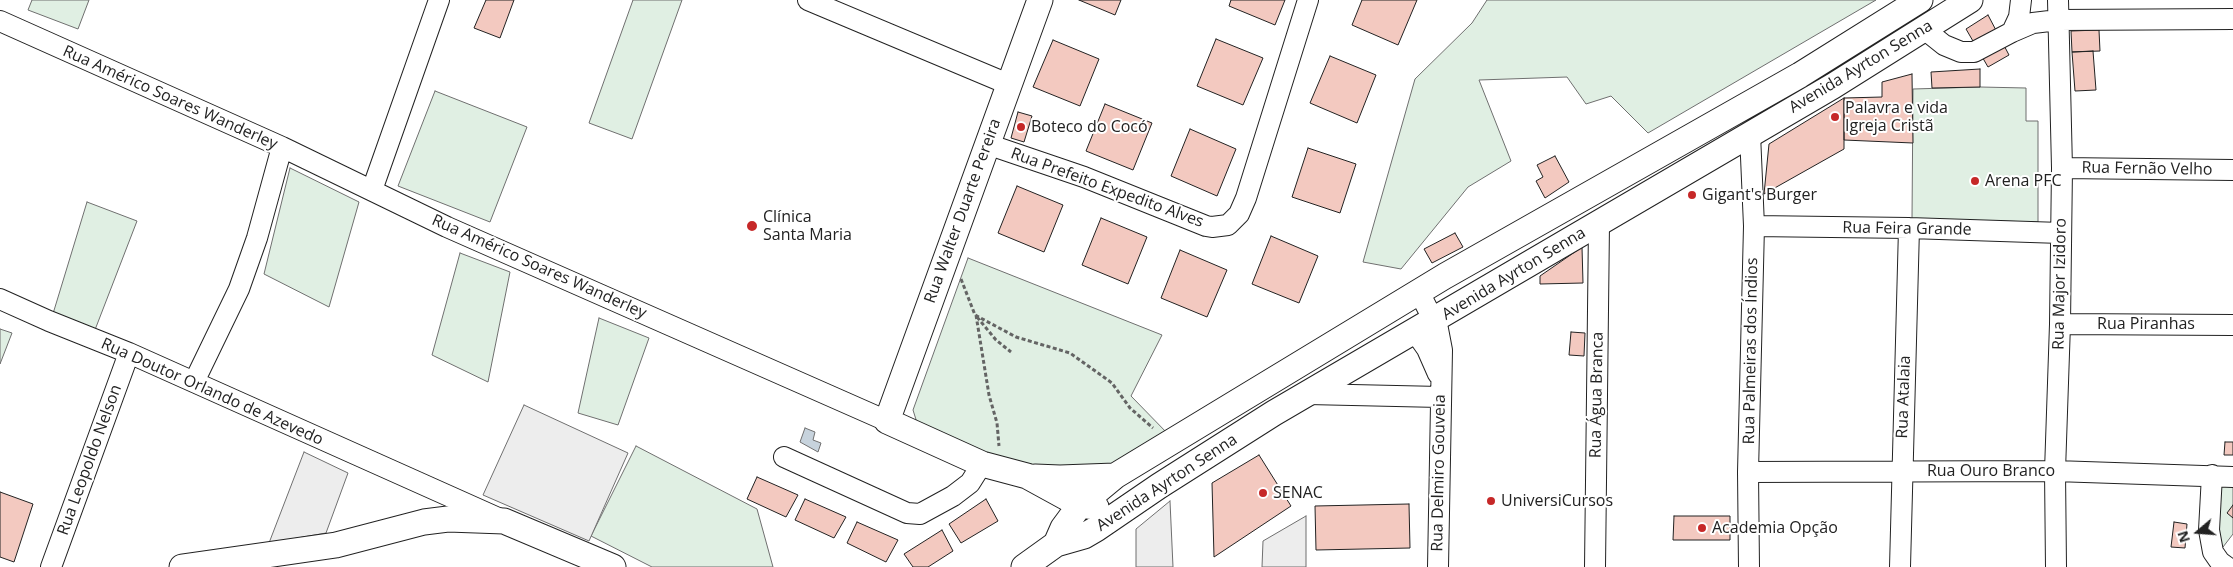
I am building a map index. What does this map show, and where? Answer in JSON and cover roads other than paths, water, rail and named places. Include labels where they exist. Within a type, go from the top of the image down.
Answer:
[{"type":"main road","name":"Rua Walter Duarte Pereira","points":[[887,421],[1040,0]]},
{"type":"main road","name":"Avenida Ayrton Senna","points":[[1064,542],[1062,528],[1080,505],[1115,476],[1419,292],[1550,215],[1800,75],[1920,0]]},
{"type":"main road","name":"Avenida Ayrton Senna","points":[[1024,567],[1064,542],[1096,529],[1159,486],[1350,368],[1425,327],[1833,86],[1970,0]]},
{"type":"main road","points":[[1777,118],[1771,107],[1772,102],[1794,85],[1800,75]]},
{"type":"main road","name":"Rua Américo Soares Wanderley","points":[[887,421],[991,458],[1080,505],[1124,511]]},
{"type":"main road","points":[[1027,476],[1060,478],[1115,476]]},
{"type":"main road","points":[[182,567],[336,545],[424,522],[448,519],[504,521]]},
{"type":"main road","name":"Rua Doutor Orlando de Azevedo","points":[[504,521],[613,567]]},
{"type":"street","points":[[372,190],[439,0]]},
{"type":"street","points":[[808,0],[1008,84]]},
{"type":"street","name":"Rua Prefeito Expedito Alves","points":[[987,144],[1084,177],[1206,226],[1228,225],[1238,214],[1246,198],[1308,0]]},
{"type":"street","points":[[2012,32],[2019,17],[2021,0]]},
{"type":"street","name":"Rua Major Izidoro","points":[[2056,567],[2055,471],[2060,324],[2062,168],[2058,0]]},
{"type":"street","points":[[1924,29],[1944,45],[1962,52],[1974,52],[2033,23],[2058,20],[2233,19]]},
{"type":"street","name":"Rua Américo Soares Wanderley","points":[[0,21],[282,148],[447,227],[887,421]]},
{"type":"street","name":"Rua Palmeiras dos Índios","points":[[1749,567],[1748,472],[1754,226],[1750,134]]},
{"type":"street","points":[[194,382],[239,289],[257,238],[282,148]]},
{"type":"street","name":"Rua Fernão Velho","points":[[2062,168],[2233,170]]},
{"type":"street","name":"Rua Água Branca","points":[[1595,567],[1599,224]]},
{"type":"street","name":"Rua Feira Grande","points":[[1754,226],[1909,228],[2061,233]]},
{"type":"street","name":"Rua Atalaia","points":[[1900,567],[1901,471],[1909,228]]},
{"type":"street","name":"Rua Delmiro Gouveia","points":[[1419,292],[1427,349],[1440,388],[1438,567]]},
{"type":"street","name":"Rua Doutor Orlando de Azevedo","points":[[0,299],[129,353],[504,521]]},
{"type":"street","name":"Rua Piranhas","points":[[2060,324],[2233,325]]},
{"type":"street","name":"Rua Leopoldo Nelson","points":[[51,567],[129,353]]},
{"type":"street","points":[[1308,394],[1440,388]]},
{"type":"street","points":[[784,457],[907,513],[920,514],[947,500],[970,483],[991,458]]},
{"type":"street","name":"Rua Ouro Branco","points":[[1748,472],[2055,471],[2233,477]]},
{"type":"street","points":[[2212,476],[2209,530],[2213,552],[2220,562],[2227,567]]},
{"type":"street","points":[[424,486],[431,505],[431,511],[424,522]]},
{"type":"place","name":"Palavra e vida Igreja Cristã","points":[[1835,117]]},
{"type":"place","name":"Boteco do Cocó","points":[[1021,127]]},
{"type":"place","name":"Arena PFC","points":[[1975,181]]},
{"type":"place","name":"Gigant's Burger","points":[[1692,195]]},
{"type":"place","name":"Clínica Santa Maria","points":[[752,226]]},
{"type":"place","name":"SENAC","points":[[1263,493]]},
{"type":"place","name":"UniversiCursos","points":[[1491,501]]},
{"type":"place","name":"Academia Opção","points":[[1702,528]]}]
